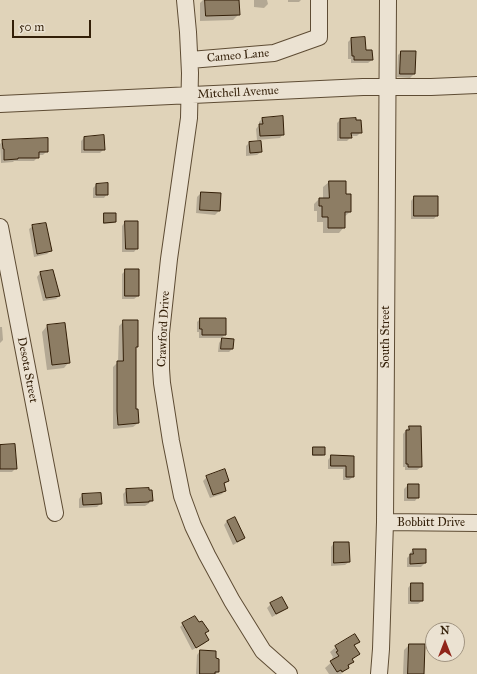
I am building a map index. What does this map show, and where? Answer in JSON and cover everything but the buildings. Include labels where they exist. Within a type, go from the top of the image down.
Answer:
[{"type":"street","name":"Crawford Drive","points":[[185,0],[190,60],[189,118],[169,259],[161,333],[162,383],[171,441],[182,496],[193,526],[232,601],[263,651],[279,672]]},
{"type":"street","name":"Cameo Lane","points":[[190,60],[274,53],[319,37],[319,0]]},
{"type":"street","name":"South Street","points":[[379,674],[384,522],[388,0]]},
{"type":"street","name":"Mitchell Avenue","points":[[0,104],[388,86],[477,85]]},
{"type":"street","name":"Desota Street","points":[[0,227],[55,513]]},
{"type":"street","name":"Bobbitt Drive","points":[[384,522],[477,523]]}]
